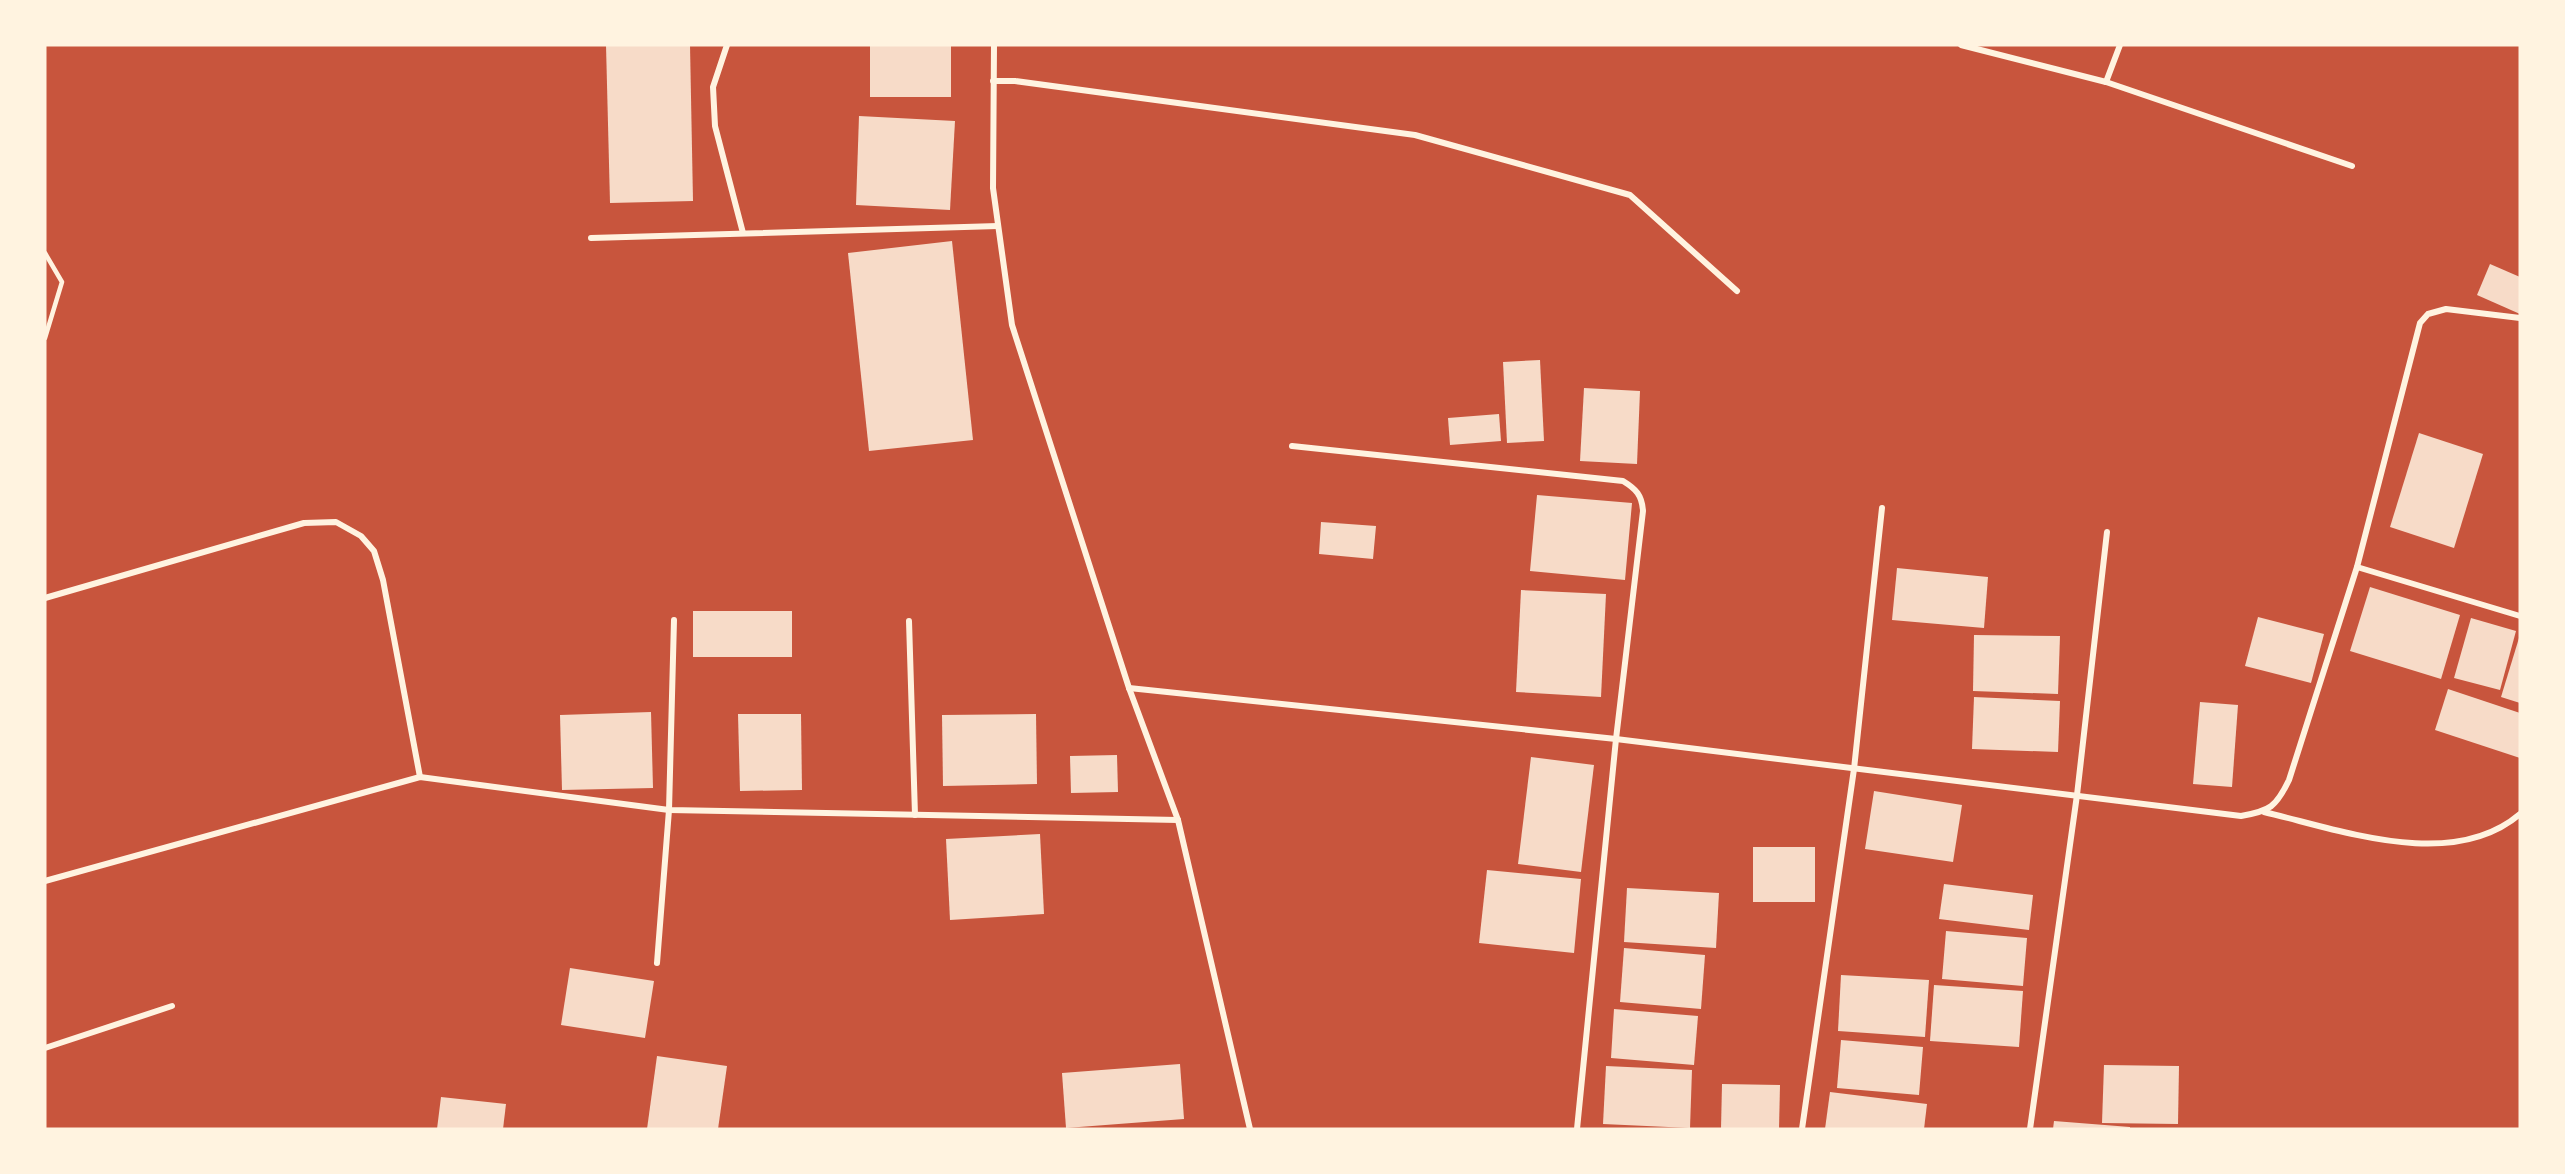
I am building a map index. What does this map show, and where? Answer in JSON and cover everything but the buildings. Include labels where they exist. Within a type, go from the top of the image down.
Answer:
[{"type":"street","points":[[727,45],[713,87],[715,126],[743,233]]},
{"type":"street","points":[[994,45],[993,188],[1012,325],[1129,688],[1178,820],[1250,1129]]},
{"type":"street","points":[[1961,45],[2106,82],[2352,166]]},
{"type":"street","points":[[2106,82],[2120,45]]},
{"type":"street","points":[[993,81],[1015,81],[1415,135],[1630,195],[1737,291]]},
{"type":"street","points":[[591,238],[998,226]]},
{"type":"street","points":[[2264,812],[2278,802],[2289,780],[2357,567],[2420,323],[2428,314],[2446,309],[2520,318]]},
{"type":"street","points":[[1292,446],[1623,481],[1636,489],[1642,499],[1643,511],[1616,739],[1577,1129]]},
{"type":"street","points":[[1802,1129],[1854,769],[1882,508]]},
{"type":"street","points":[[45,598],[304,523],[336,522],[361,536],[374,551],[383,580],[420,777]]},
{"type":"street","points":[[2030,1129],[2076,795],[2107,532]]},
{"type":"street","points":[[2357,567],[2520,616]]},
{"type":"street","points":[[657,963],[669,810],[674,620]]},
{"type":"street","points":[[909,621],[915,815]]},
{"type":"street","points":[[1129,688],[1616,739],[2241,816],[2264,812],[2394,842],[2435,843],[2470,840],[2498,830],[2520,814]]},
{"type":"street","points":[[45,881],[420,777],[669,810],[1178,820]]},
{"type":"street","points":[[45,1048],[172,1006]]},
{"type":"lane","points":[[45,254],[62,282],[45,338]]}]
